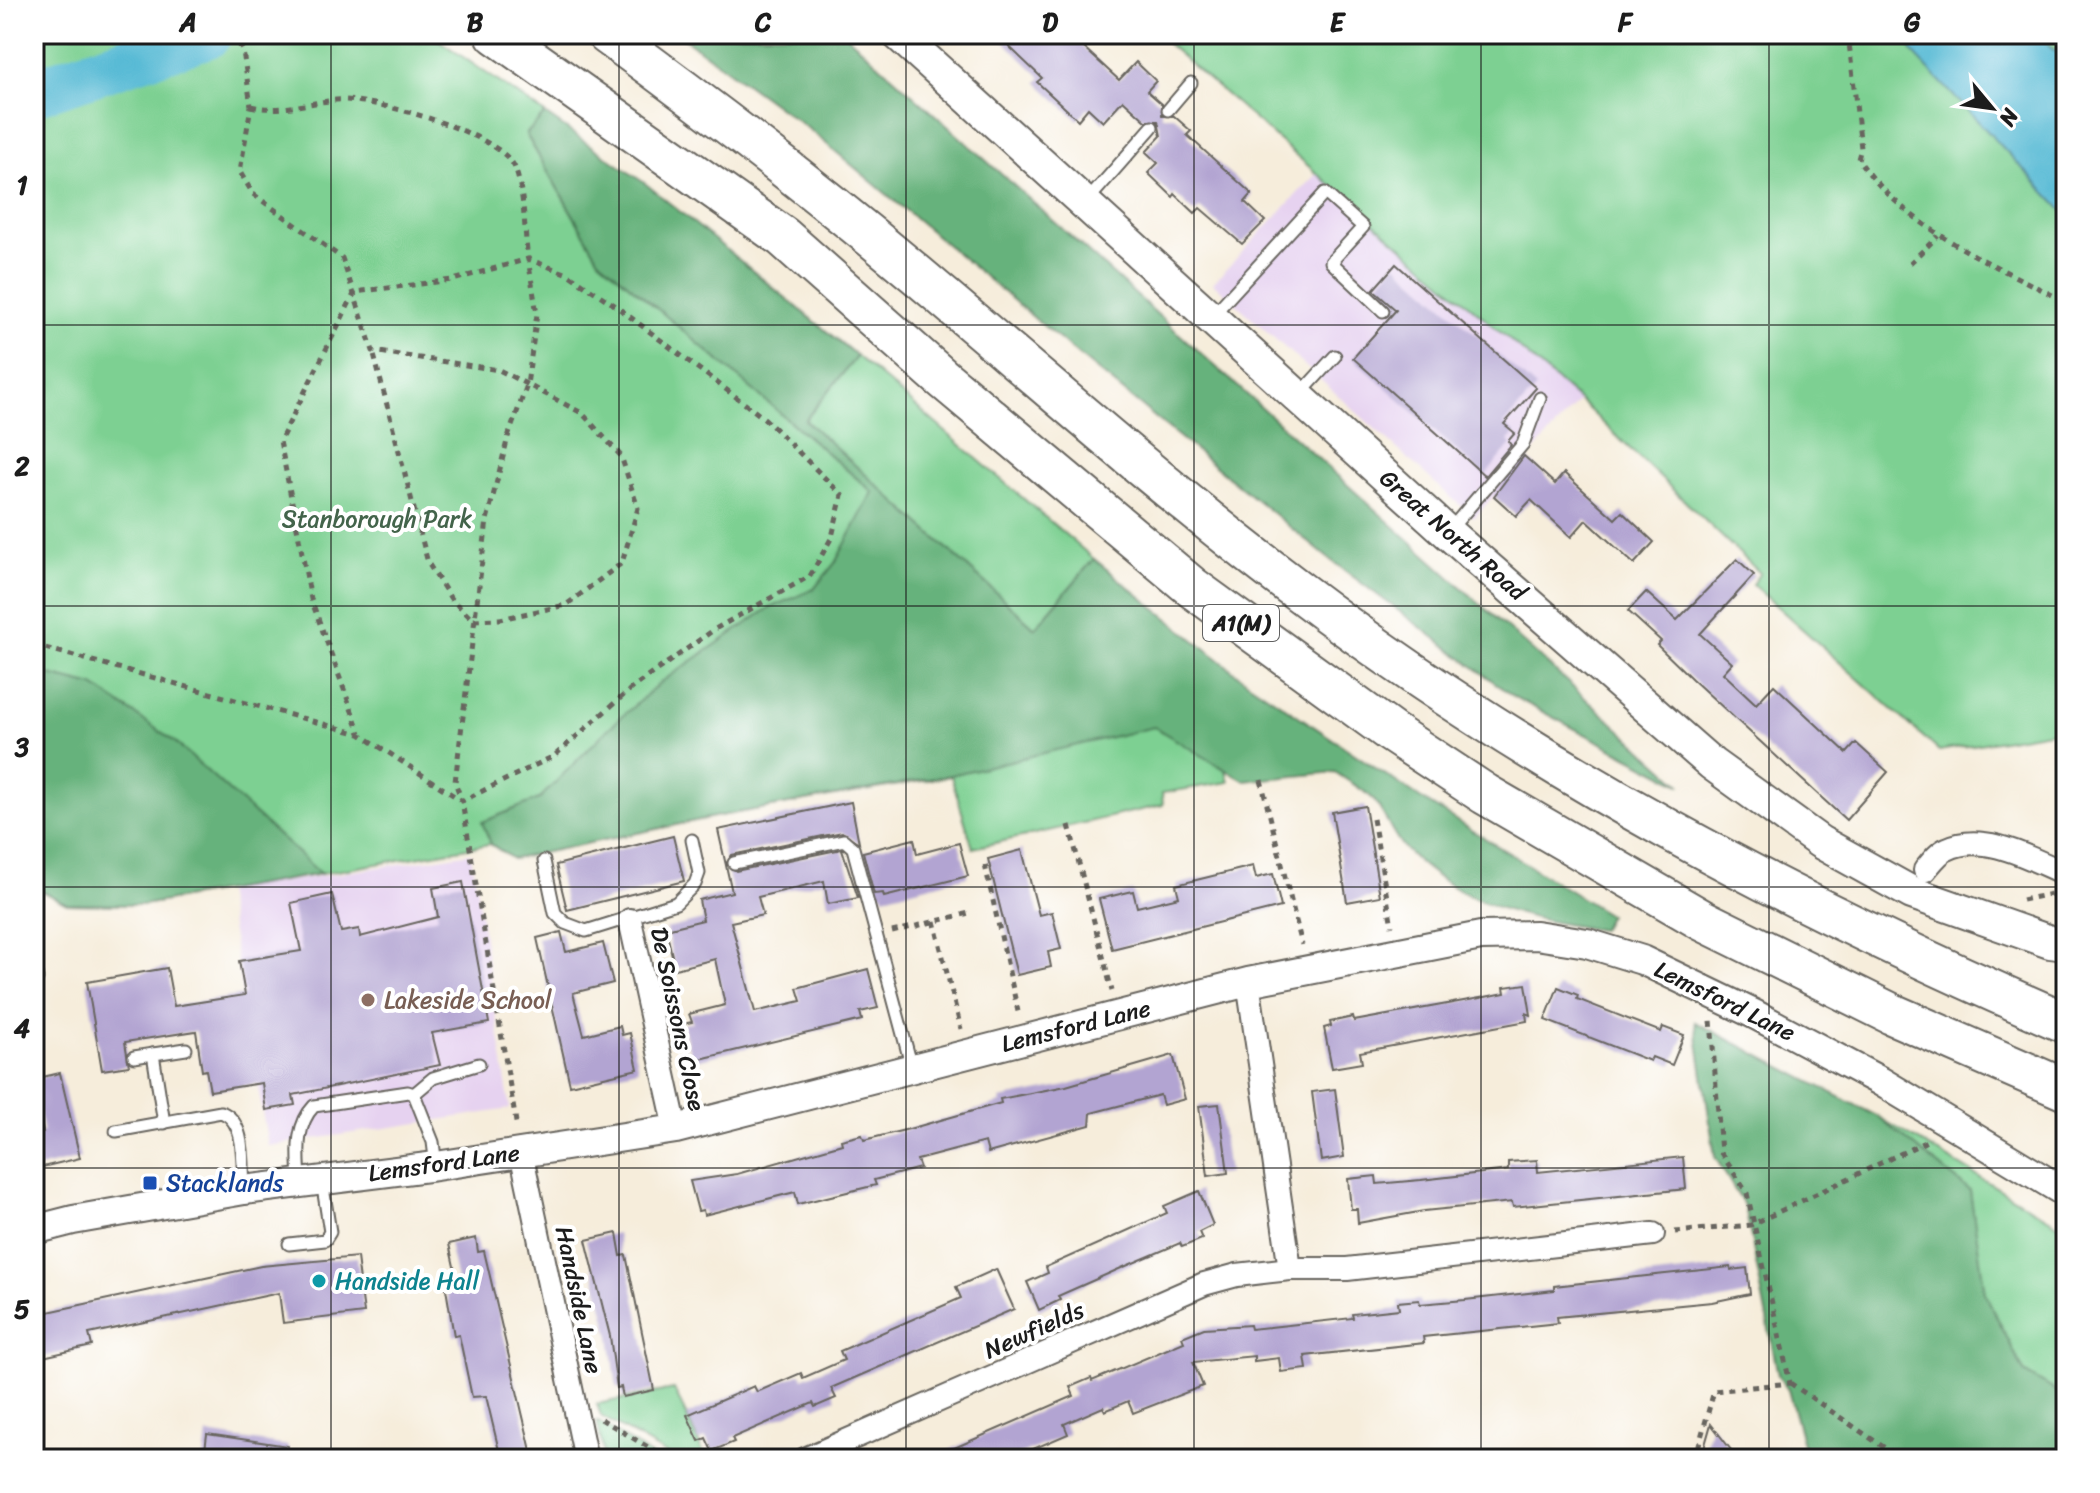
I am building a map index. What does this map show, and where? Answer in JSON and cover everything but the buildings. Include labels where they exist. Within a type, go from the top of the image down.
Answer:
[{"type":"highway","name":"A1(M)","points":[[496,34],[783,237],[953,387],[1193,588],[1391,732],[1498,802],[1702,920],[1892,1014],[2066,1090]]},
{"type":"highway","name":"A1(M)","points":[[607,34],[748,137],[1199,514],[1421,679],[1512,739],[1786,894],[1873,938],[2066,1023]]},
{"type":"main road","name":"Great North Road","points":[[898,34],[1447,532],[1712,764],[1820,842],[1912,893],[2021,932],[2066,944]]},
{"type":"street","points":[[1925,870],[1945,849],[1966,844],[2006,849],[2066,874]]},
{"type":"street","name":"De Soissons Close","points":[[630,920],[676,1129]]},
{"type":"street","name":"Lemsford Lane","points":[[34,1230],[244,1190],[436,1166],[676,1129],[1248,982],[1481,936],[1536,935],[1587,943],[1642,960],[1709,991],[1959,1126],[2066,1193]]},
{"type":"street","points":[[1248,982],[1290,1269]]},
{"type":"street","name":"Handside Lane","points":[[521,1152],[586,1459]]},
{"type":"street","name":"Newfields","points":[[805,1459],[1204,1284],[1237,1275],[1290,1269],[1347,1269],[1653,1234]]},
{"type":"lane","points":[[1168,110],[1191,83]]},
{"type":"lane","points":[[1084,204],[1152,127]]},
{"type":"lane","points":[[1210,318],[1325,193],[1363,227],[1331,262],[1383,311]]},
{"type":"lane","points":[[1297,396],[1335,356]]},
{"type":"lane","points":[[1447,532],[1523,444],[1540,398]]},
{"type":"lane","points":[[544,861],[555,913],[565,923],[586,931],[630,920],[676,903],[695,884],[699,873],[692,840]]},
{"type":"lane","points":[[734,863],[844,840],[853,848],[912,1069]]},
{"type":"lane","points":[[34,962],[37,979],[34,983]]},
{"type":"lane","points":[[134,1057],[186,1049]]},
{"type":"lane","points":[[153,1054],[164,1123]]},
{"type":"lane","points":[[414,1094],[433,1078],[479,1064]]},
{"type":"lane","points":[[289,1244],[325,1240],[330,1232],[298,1141],[306,1114],[314,1106],[408,1092],[414,1094],[433,1142],[436,1166]]},
{"type":"lane","points":[[116,1131],[221,1112],[231,1116],[238,1125],[244,1190]]},
{"type":"path","points":[[233,34],[243,51],[251,106],[240,172],[253,194],[342,258],[373,351],[428,563],[451,599],[473,620],[500,619],[566,605],[622,563],[638,508],[621,456],[582,413],[499,370],[373,351]]},
{"type":"path","points":[[1848,34],[1861,148],[1858,159],[1880,191],[1938,236],[2066,302]]},
{"type":"path","points":[[251,106],[273,111],[339,100],[406,111],[488,141],[515,165],[537,314],[527,385],[508,437],[487,520],[473,620],[471,672],[455,782],[462,801],[521,1152]]},
{"type":"path","points":[[1910,263],[1938,236]]},
{"type":"path","points":[[355,292],[453,280],[528,259],[568,274],[613,304],[765,419],[842,495],[832,537],[810,576],[715,629],[633,687],[554,756],[462,801]]},
{"type":"path","points":[[355,292],[280,441],[311,599],[360,734]]},
{"type":"path","points":[[34,645],[360,734],[462,801]]},
{"type":"path","points":[[1261,780],[1309,969]]},
{"type":"path","points":[[1373,819],[1396,951]]},
{"type":"path","points":[[1069,825],[1118,1015]]},
{"type":"path","points":[[985,865],[1024,1040]]},
{"type":"path","points":[[876,936],[973,912]]},
{"type":"path","points":[[934,921],[967,1054]]},
{"type":"path","points":[[1709,991],[1721,1153],[1747,1193],[1751,1225],[1790,1383]]},
{"type":"path","points":[[1653,1234],[1751,1225],[1959,1126]]},
{"type":"path","points":[[1695,1459],[1714,1391],[1790,1383],[1901,1459]]},
{"type":"path","points":[[577,1417],[596,1416],[668,1459]]},
{"type":"shaded area","points":[[1318,172],[1580,400],[1474,518],[1213,283]]},
{"type":"shaded area","name":"Lakeside School","points":[[471,853],[510,1109],[268,1146],[225,891]]},
{"type":"green space","name":"Stanborough Park","points":[[34,34],[430,34],[545,114],[526,135],[599,259],[873,492],[1049,655],[1155,727],[1226,770],[1229,782],[1162,793],[1163,805],[973,848],[951,776],[714,817],[513,859],[490,844],[143,905],[67,904],[34,887]]},
{"type":"green space","points":[[678,34],[845,34],[1682,785],[1514,697],[1328,558],[1076,353],[810,130]]},
{"type":"green space","points":[[1156,34],[2066,34],[2066,729],[1939,751],[1752,584],[1760,573],[1580,401]]},
{"type":"green space","points":[[545,114],[646,184],[857,356],[805,420],[1035,628],[1094,559],[1242,678],[1423,800],[1609,915],[1601,930],[1521,914],[1471,896],[1447,883],[1405,849],[1371,797],[1335,772],[1245,781],[1154,727],[951,775],[714,817],[513,859],[491,844],[482,822],[539,799],[609,728],[661,682],[768,609],[814,589],[835,563],[873,492],[599,259],[526,134]]},
{"type":"green space","points":[[857,356],[1094,559],[1035,628],[805,420]]},
{"type":"green space","points":[[34,671],[94,686],[175,742],[321,874],[143,905],[67,904],[34,887]]},
{"type":"green space","points":[[1695,1022],[1877,1116],[1970,1191],[1985,1293],[2024,1372],[2066,1397],[2066,1459],[1807,1459],[1788,1390],[1778,1375],[1745,1207],[1715,1157]]},
{"type":"green space","points":[[1877,1116],[2066,1229],[2066,1397],[2024,1372],[1984,1293],[1970,1191]]},
{"type":"green space","points":[[674,1389],[706,1459],[675,1459],[601,1416],[597,1404]]},
{"type":"green space","points":[[597,1421],[657,1459],[605,1459]]},
{"type":"water","points":[[1901,34],[2038,34],[2052,49],[2066,54],[2066,214],[1914,54]]},
{"type":"waterway","points":[[34,92],[208,34]]},
{"type":"place","name":"Lakeside School","points":[[368,1000]]},
{"type":"place","name":"Stacklands","points":[[150,1183]]},
{"type":"place","name":"Handside Hall","points":[[319,1281]]}]
